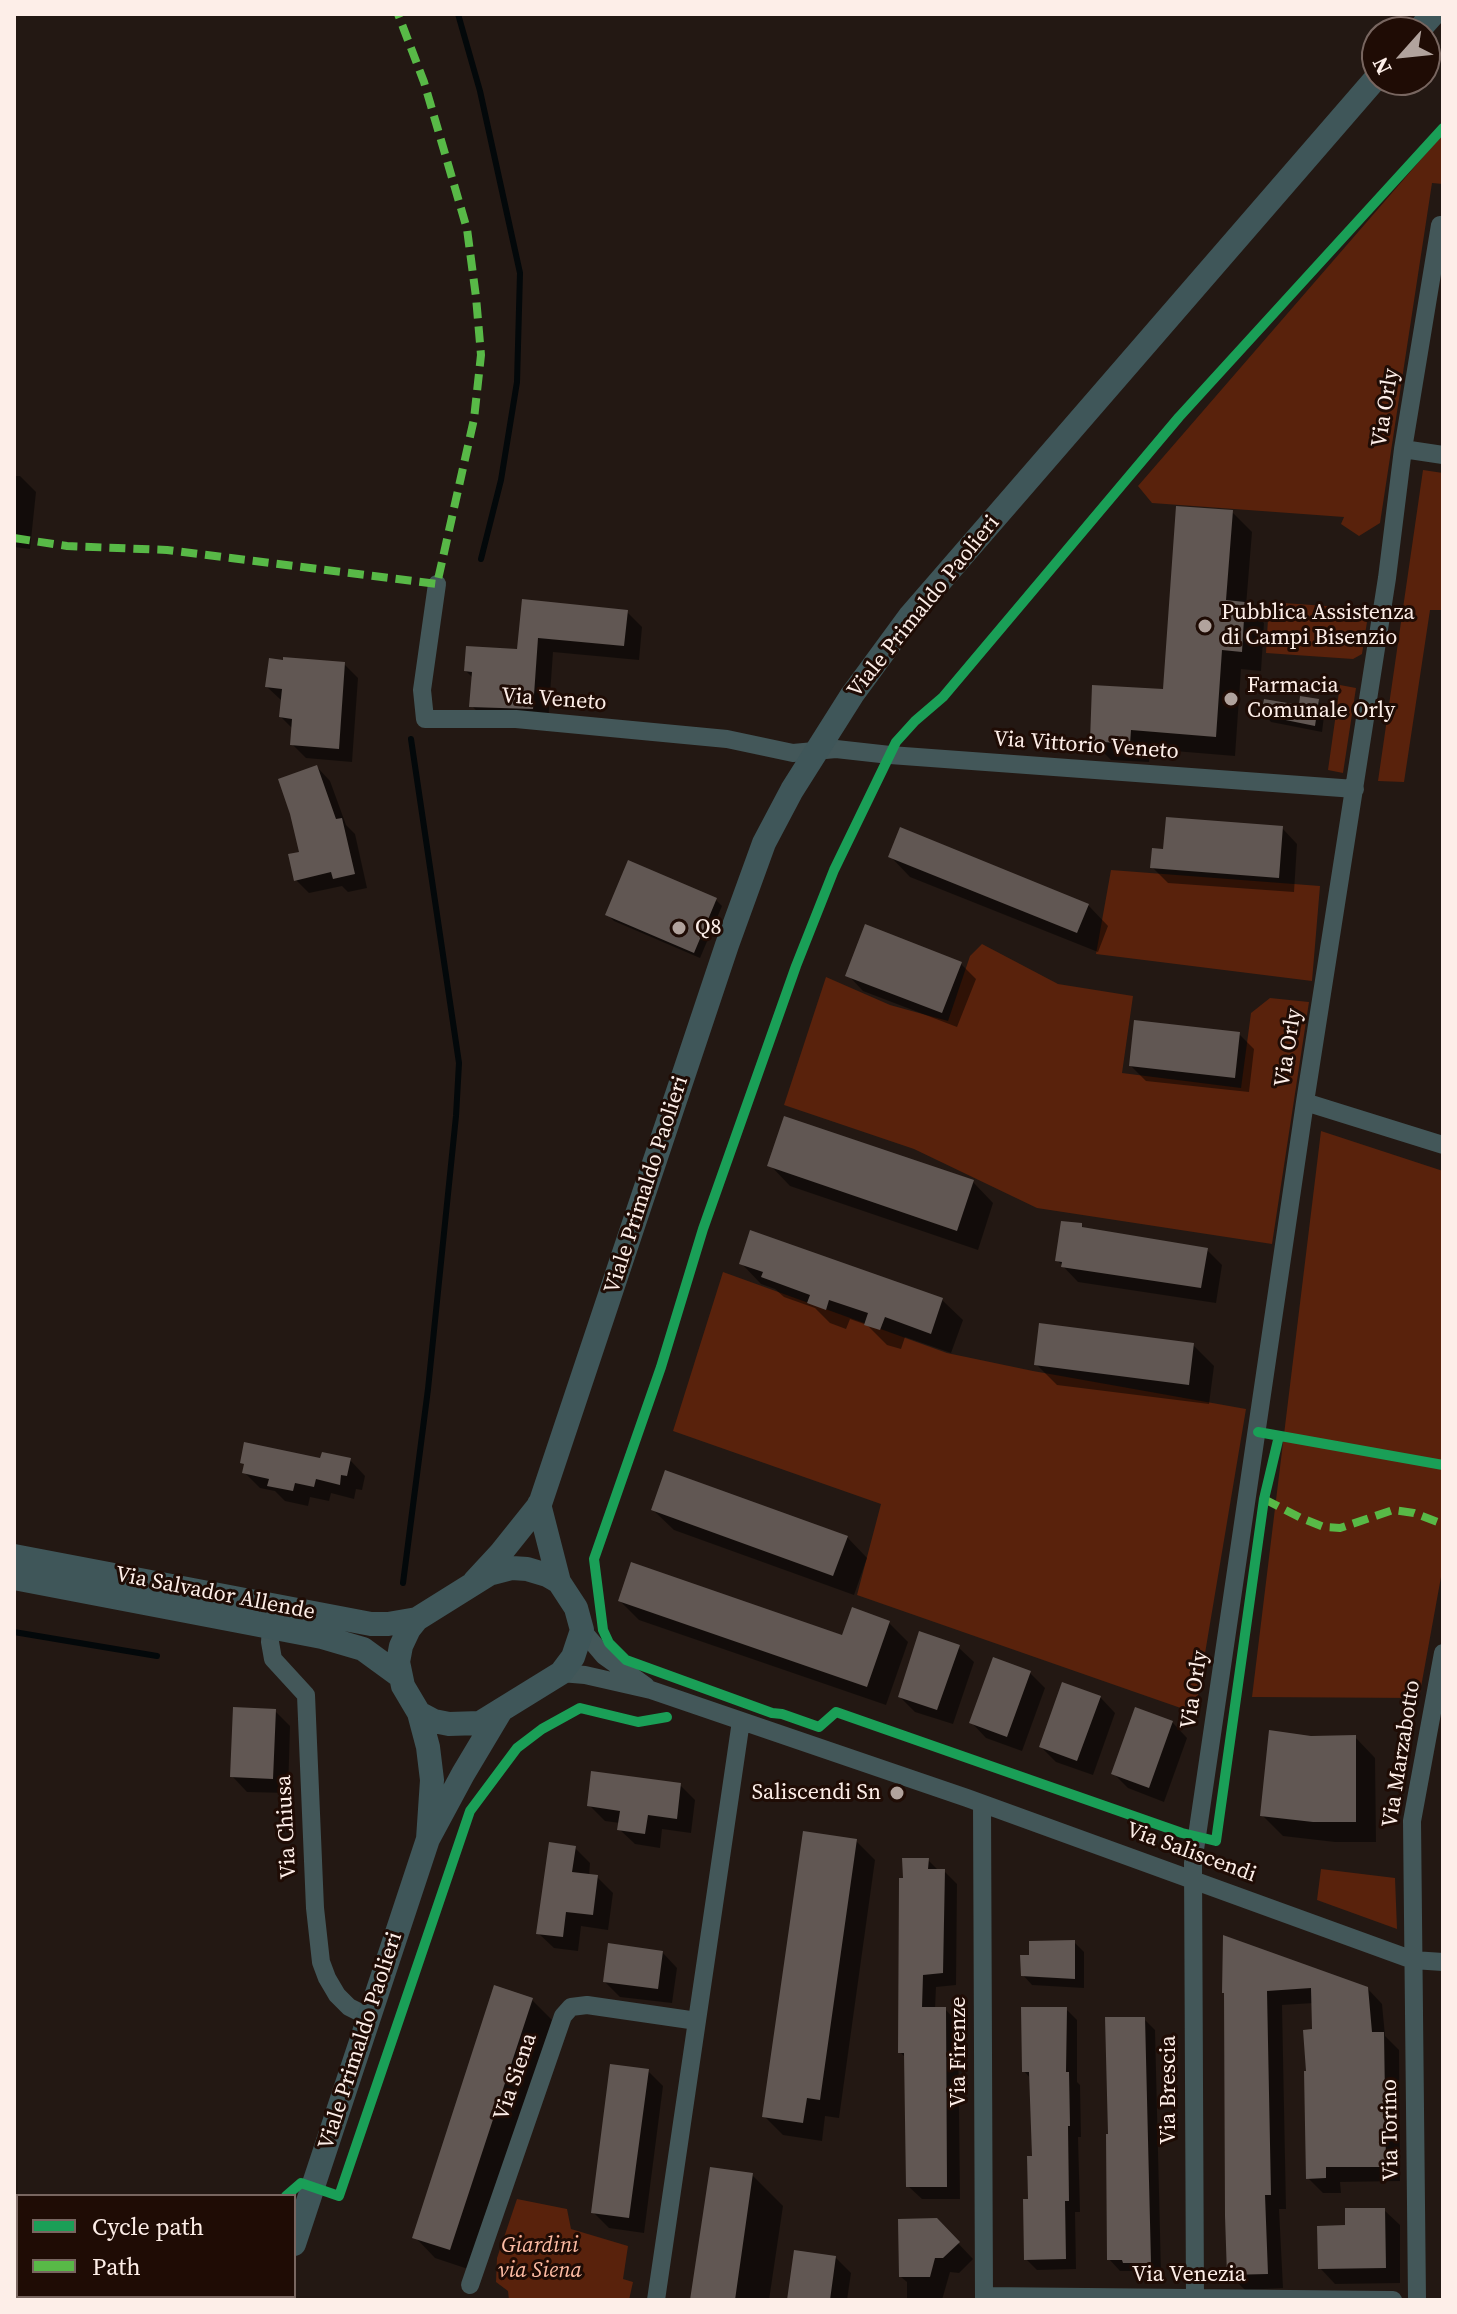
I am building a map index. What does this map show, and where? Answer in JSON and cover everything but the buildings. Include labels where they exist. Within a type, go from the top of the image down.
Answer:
[{"type":"main road","name":"Viale Primaldo Paolieri","points":[[475,1581],[539,1504],[764,843],[792,790],[852,695],[910,616],[1361,95]]},
{"type":"main road","points":[[539,1504],[559,1582],[571,1598],[582,1630]]},
{"type":"main road","name":"Via Salvador Allende","points":[[14,1556],[371,1624],[417,1619]]},
{"type":"main road","name":"Viale Primaldo Paolieri","points":[[417,1619],[475,1581],[512,1568],[538,1571],[559,1582]]},
{"type":"main road","name":"Via Salvador Allende","points":[[14,1578],[322,1637],[363,1649],[400,1676]]},
{"type":"main road","points":[[400,1676],[399,1655],[409,1629],[417,1619]]},
{"type":"main road","name":"Viale Primaldo Paolieri","points":[[419,1713],[440,1723],[480,1723],[561,1673],[573,1657],[582,1630]]},
{"type":"main road","name":"Viale Primaldo Paolieri","points":[[400,1676],[407,1696],[419,1713],[428,1747],[432,1780],[428,1839]]},
{"type":"main road","name":"Viale Primaldo Paolieri","points":[[296,2238],[428,1839],[500,1712]]},
{"type":"street","name":"Via Orly","points":[[1192,1880],[1305,1102],[1387,578],[1403,449],[1442,226]]},
{"type":"street","points":[[1403,449],[1443,455]]},
{"type":"street","name":"Via Veneto","points":[[437,584],[422,690],[425,719],[516,719],[727,739],[793,753],[815,753]]},
{"type":"street","name":"Via Vittorio Veneto","points":[[815,753],[836,749],[1355,789]]},
{"type":"street","points":[[1305,1102],[1443,1145]]},
{"type":"street","name":"Via Chiusa","points":[[271,1627],[273,1659],[306,1695],[315,1908],[321,1962],[337,1995],[349,2007],[369,2017]]},
{"type":"street","name":"Via Saliscendi","points":[[582,1630],[604,1656],[651,1690]]},
{"type":"street","name":"Via Marzabotto","points":[[1413,1960],[1412,1821],[1443,1653]]},
{"type":"street","name":"Via Saliscendi","points":[[561,1673],[585,1675],[651,1690],[982,1804],[1413,1960],[1443,1962]]},
{"type":"street","points":[[656,2300],[741,1721]]},
{"type":"street","name":"Via Firenze","points":[[982,1804],[984,2298]]},
{"type":"street","name":"Via Brescia","points":[[1192,1880],[1195,2300]]},
{"type":"street","name":"Via Torino","points":[[1413,1960],[1417,2300]]},
{"type":"street","name":"Via Siena","points":[[470,2285],[563,2016],[571,2007],[587,2005],[697,2021]]},
{"type":"street","name":"Via Venezia","points":[[984,2298],[1393,2300]]},
{"type":"green space","points":[[1443,134],[1443,184],[1432,183],[1380,523],[1359,536],[1341,524],[1344,517],[1152,503],[1138,486]]},
{"type":"green space","points":[[1423,470],[1443,473],[1443,610],[1430,610],[1404,782],[1378,781]]},
{"type":"green space","points":[[1269,602],[1369,609],[1362,654],[1353,659],[1266,653]]},
{"type":"green space","points":[[1340,685],[1356,688],[1343,773],[1328,770]]},
{"type":"green space","points":[[1111,870],[1320,886],[1312,981],[1096,954]]},
{"type":"green space","points":[[982,944],[1058,984],[1133,996],[1122,1073],[1241,1088],[1251,1013],[1270,998],[1309,1002],[1272,1244],[1037,1208],[914,1149],[784,1105],[826,977],[890,1005],[948,1021],[970,956]]},
{"type":"green space","points":[[1321,1131],[1443,1171],[1443,1566],[1419,1698],[1252,1697]]},
{"type":"green space","points":[[723,1272],[947,1353],[1246,1409],[1195,1713],[857,1595],[881,1504],[673,1431]]},
{"type":"green space","points":[[1321,1869],[1395,1878],[1397,1929],[1317,1900]]},
{"type":"green space","name":"Giardini via Siena","points":[[517,2199],[567,2209],[571,2229],[628,2246],[623,2279],[633,2282],[629,2300],[509,2300],[508,2291],[496,2282],[497,2258]]},
{"type":"waterway","points":[[458,14],[480,91],[520,273],[517,382],[501,480],[481,559]]},
{"type":"waterway","points":[[403,1583],[428,1389],[459,1063],[411,739]]},
{"type":"waterway","points":[[14,1632],[157,1656]]},
{"type":"marked path","points":[[14,538],[67,546],[167,550],[437,584],[474,419],[481,355],[467,229],[424,82],[398,14]]},
{"type":"marked path","points":[[1264,1499],[1324,1527],[1340,1528],[1393,1510],[1414,1513],[1443,1524]]},
{"type":"cycle path","points":[[1279,1436],[1264,1499],[1216,1841],[1182,1833],[836,1712],[819,1727],[772,1713],[626,1660],[609,1643],[603,1630],[594,1559],[661,1367],[703,1229],[796,966],[834,870],[896,742],[943,697],[1179,417],[1443,128]]},
{"type":"cycle path","points":[[1258,1432],[1443,1465]]},
{"type":"cycle path","points":[[288,2194],[301,2183],[339,2196],[470,1811],[517,1748],[542,1729],[580,1708],[638,1722],[667,1717]]},
{"type":"place","name":"Pubblica Assistenza di Campi Bisenzio","points":[[1205,626]]},
{"type":"place","name":"Farmacia Comunale Orly","points":[[1231,699]]},
{"type":"place","name":"Q8","points":[[679,928]]},
{"type":"place","name":"Saliscendi Sn","points":[[897,1793]]}]
